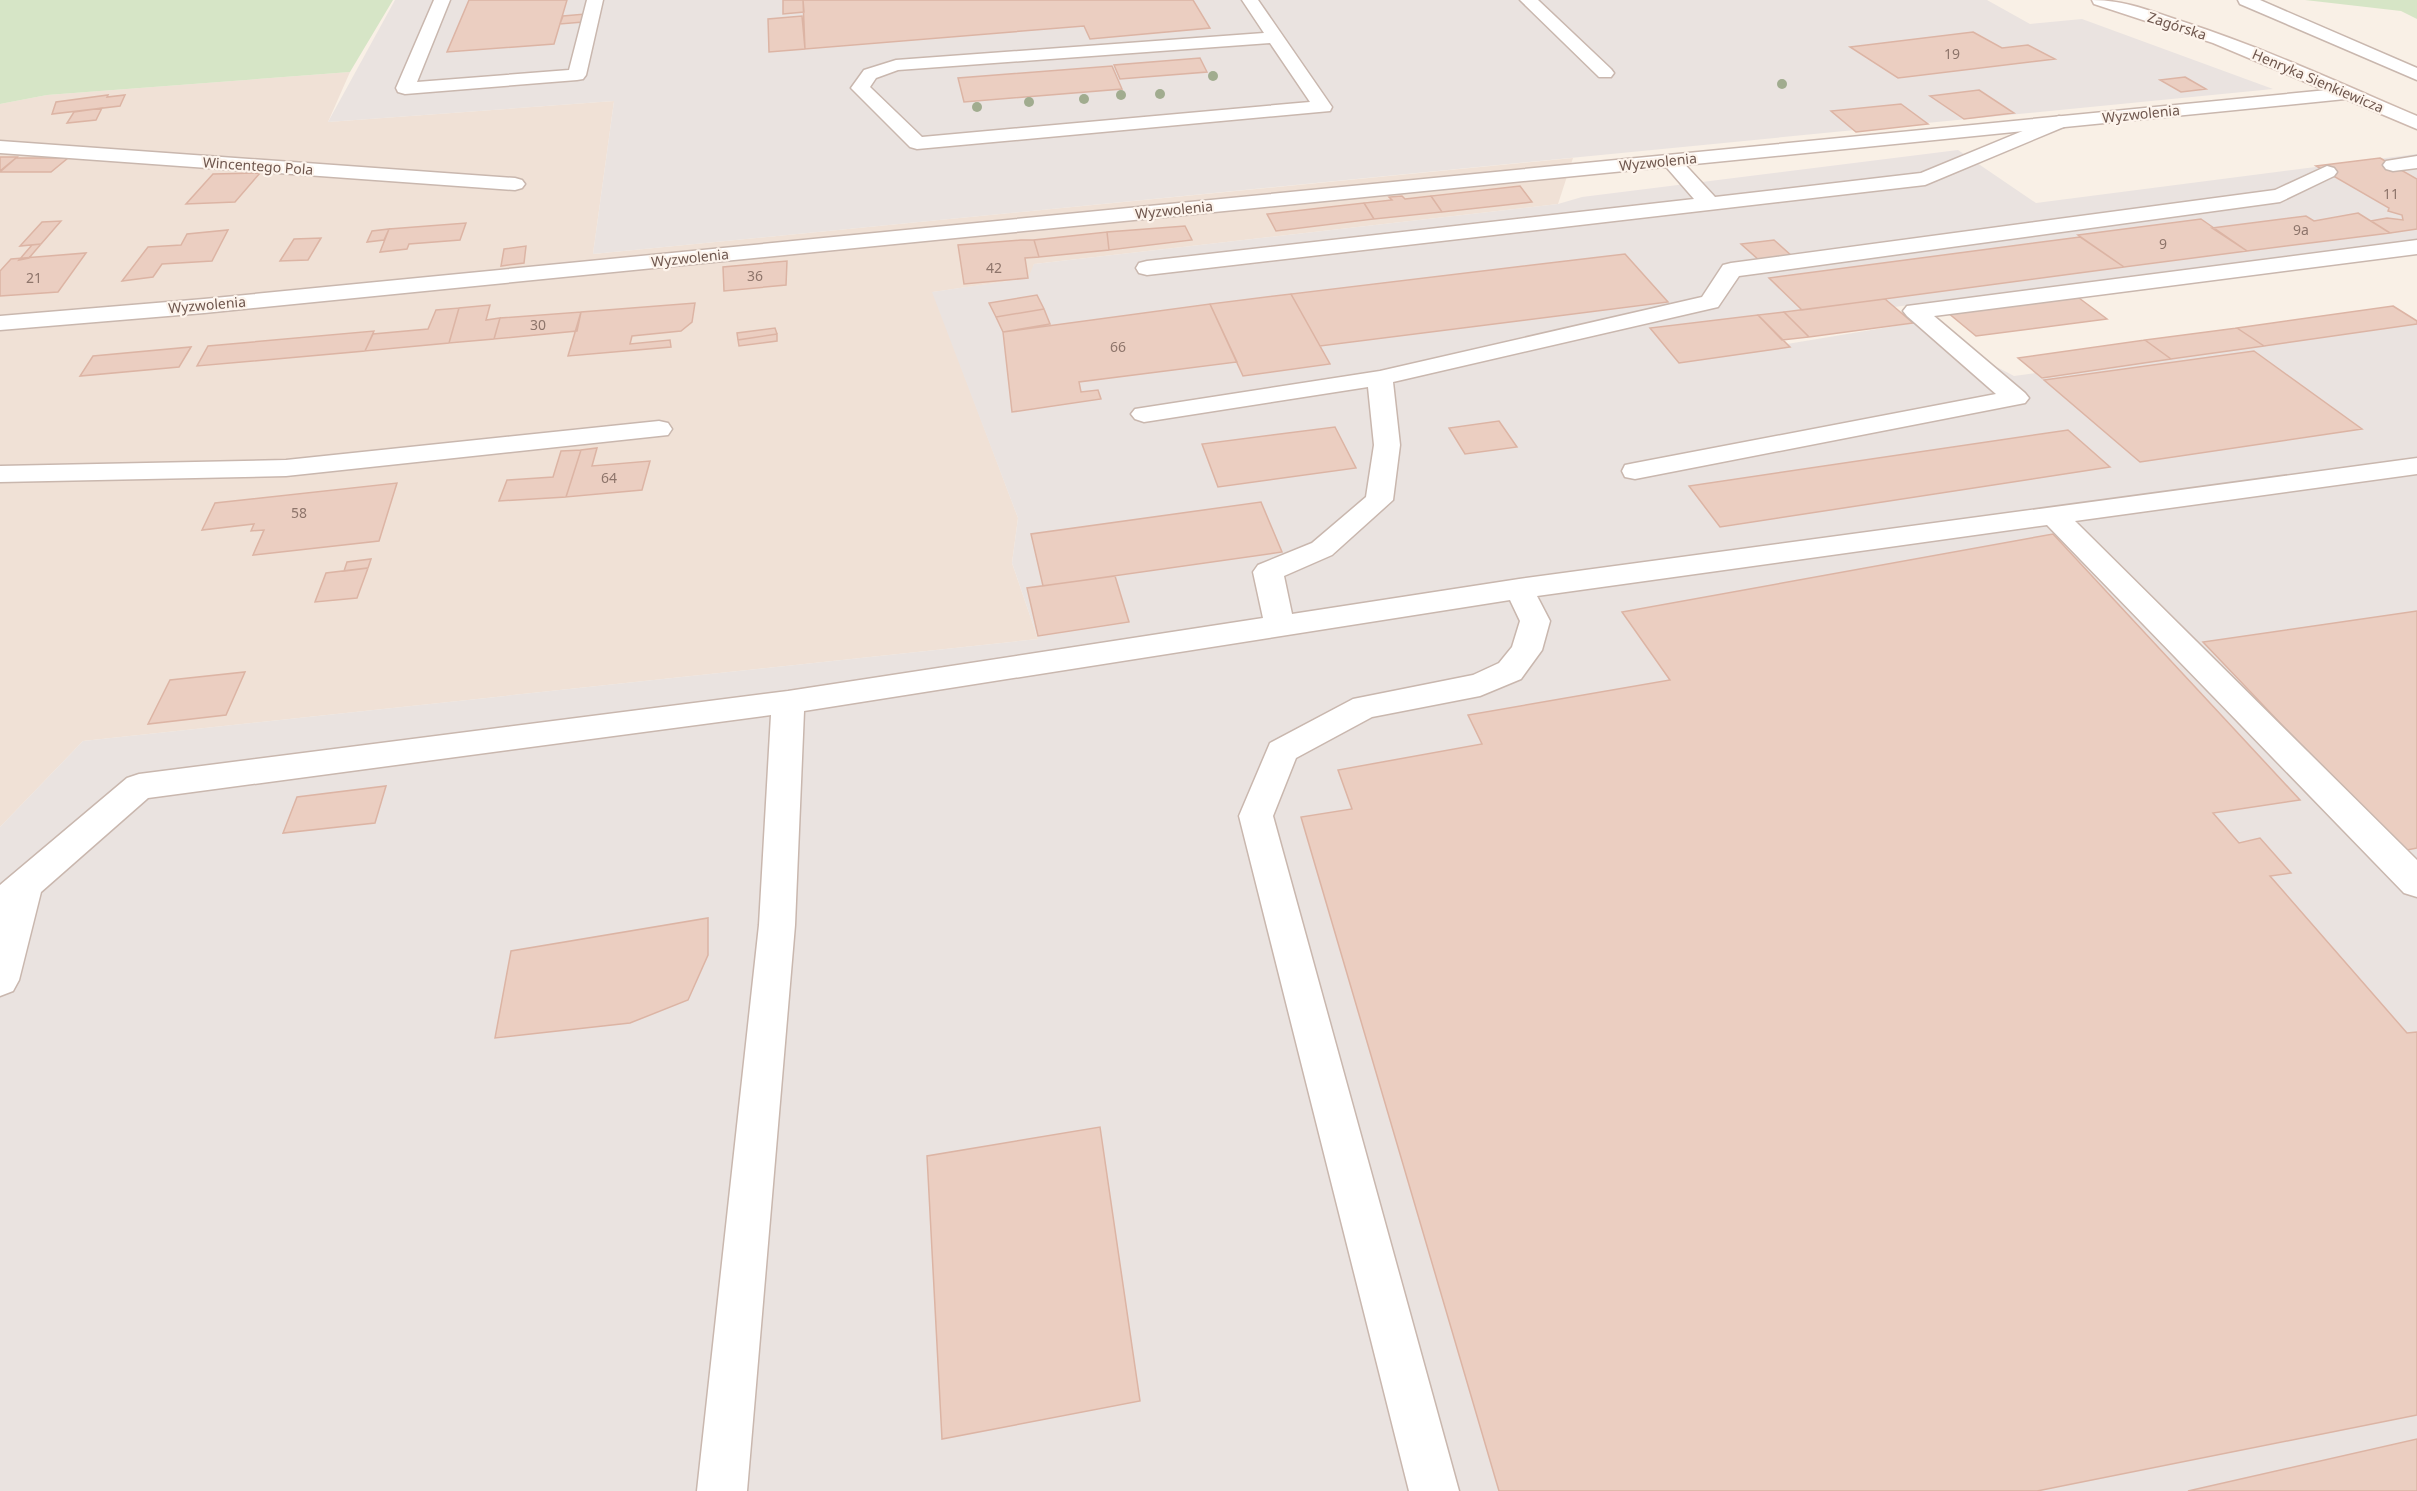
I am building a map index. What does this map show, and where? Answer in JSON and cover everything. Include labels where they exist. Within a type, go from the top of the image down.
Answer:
[{"type":"street","points":[[442,0],[405,88],[577,75],[595,0]]},
{"type":"street","points":[[1250,0],[1276,37],[1323,106],[917,143],[860,88],[870,74],[896,65],[1276,37]]},
{"type":"street","points":[[1528,0],[1605,73]]},
{"type":"street","name":"Zagórska","points":[[2100,0],[2219,39]]},
{"type":"street","points":[[2246,0],[2417,75]]},
{"type":"street","points":[[2171,5],[2189,14],[2219,39]]},
{"type":"street","name":"Henryka Sienkiewicza","points":[[2219,39],[2417,123]]},
{"type":"street","name":"Wyzwolenia","points":[[0,323],[228,303],[2348,94]]},
{"type":"street","points":[[1147,268],[1925,178],[2059,122]]},
{"type":"street","name":"Wincentego Pola","points":[[0,147],[515,184]]},
{"type":"street","points":[[1671,161],[1709,203]]},
{"type":"street","points":[[2393,165],[2417,162]]},
{"type":"street","points":[[1144,414],[1380,378],[1710,302],[1731,270],[2280,196],[2328,172]]},
{"type":"street","points":[[1635,471],[2016,398],[1915,311],[2417,247]]},
{"type":"street","points":[[1280,626],[1268,572],[1322,549],[1378,500],[1387,445],[1380,378]]},
{"type":"street","points":[[0,474],[286,468],[658,429]]},
{"type":"street","points":[[0,980],[12,896],[139,787],[788,702],[1519,589],[2417,466]]},
{"type":"street","points":[[2054,516],[2417,883]]},
{"type":"street","points":[[1434,1491],[1256,816],[1282,751],[1364,706],[1480,685],[1510,671],[1527,650],[1535,621],[1519,589]]},
{"type":"street","points":[[722,1491],[777,925],[788,702]]},
{"type":"shaded area","points":[[395,0],[1987,0],[2030,24],[2082,19],[2273,89],[593,254],[614,101],[328,122]]},
{"type":"shaded area","points":[[350,72],[328,122],[614,101],[593,254],[1573,158],[1558,204],[1034,264],[1031,278],[933,292],[1018,518],[1012,563],[1038,639],[83,741],[0,827],[0,104],[47,95]]},
{"type":"shaded area","points":[[1958,150],[2036,203],[2417,154],[2417,241],[1894,307],[1885,299],[1759,315],[1787,344],[1913,323],[2014,376],[2417,320],[2417,1491],[0,1491],[0,827],[83,741],[1038,639],[1012,563],[1018,518],[932,292],[1028,278],[1034,264],[1558,204],[1582,197]]},
{"type":"green space","points":[[0,0],[393,0],[350,72],[47,95],[0,104]]},
{"type":"green space","points":[[2305,0],[2417,0],[2417,19],[2401,11]]},
{"type":"building","points":[[469,0],[567,0],[554,44],[447,52]]},
{"type":"building","points":[[783,0],[803,0],[804,12],[783,14]]},
{"type":"building","points":[[803,0],[1193,0],[1210,28],[1090,39],[1084,26],[805,49]]},
{"type":"building","points":[[585,14],[583,22],[560,24],[563,16]]},
{"type":"building","points":[[802,16],[805,49],[769,52],[768,19]]},
{"type":"building","points":[[1973,32],[2002,48],[2028,45],[2055,59],[1898,78],[1850,47]]},
{"type":"building","points":[[1200,58],[1207,72],[1120,79],[1114,65]]},
{"type":"building","points":[[1112,66],[1122,89],[964,102],[958,78]]},
{"type":"building","points":[[2185,77],[2206,89],[2181,92],[2160,80]]},
{"type":"building","points":[[1979,90],[2014,113],[1964,119],[1930,96]]},
{"type":"building","points":[[108,95],[107,97],[125,95],[120,106],[52,114],[56,102]]},
{"type":"building","points":[[1901,104],[1928,124],[1856,132],[1831,111]]},
{"type":"building","points":[[102,108],[96,120],[67,123],[74,112]]},
{"type":"building","points":[[0,157],[17,157],[0,171]]},
{"type":"building","points":[[16,158],[68,158],[51,172],[0,172]]},
{"type":"building","points":[[2380,158],[2417,179],[2417,229],[2390,233],[2371,221],[2387,218],[2403,220],[2402,215],[2388,211],[2389,208],[2316,166]]},
{"type":"building","points":[[260,173],[235,202],[186,204],[213,174]]},
{"type":"building","points":[[1520,186],[1532,202],[1442,212],[1431,196]]},
{"type":"building","points":[[1402,196],[1405,199],[1431,196],[1442,212],[1374,219],[1364,203],[1392,200],[1389,197]]},
{"type":"building","points":[[1364,203],[1374,219],[1276,231],[1267,214]]},
{"type":"building","points":[[2358,213],[2390,233],[2247,251],[2212,228],[2306,216],[2314,221]]},
{"type":"building","points":[[2201,219],[2247,251],[2124,267],[2078,235]]},
{"type":"building","points":[[61,221],[41,244],[20,246],[42,222]]},
{"type":"building","points":[[466,223],[460,240],[409,244],[407,249],[380,252],[389,229]]},
{"type":"building","points":[[1185,226],[1192,240],[1109,250],[1107,232]]},
{"type":"building","points":[[389,229],[384,240],[367,242],[372,231]]},
{"type":"building","points":[[228,230],[212,261],[162,264],[153,277],[122,281],[148,247],[181,245],[187,234]]},
{"type":"building","points":[[1107,232],[1109,250],[1039,257],[1034,240]]},
{"type":"building","points":[[2080,237],[2124,267],[1802,310],[1769,278]]},
{"type":"building","points":[[321,238],[308,260],[280,261],[294,239]]},
{"type":"building","points":[[1034,240],[1039,257],[1025,258],[1028,278],[964,284],[958,245]]},
{"type":"building","points":[[1774,240],[1793,257],[1760,261],[1741,244]]},
{"type":"building","points":[[41,244],[29,258],[19,260],[32,245]]},
{"type":"building","points":[[526,246],[524,263],[501,266],[504,249]]},
{"type":"building","points":[[86,253],[58,292],[0,296],[0,271],[11,259]]},
{"type":"building","points":[[1625,254],[1668,302],[1320,346],[1291,294]]},
{"type":"building","points":[[787,261],[786,285],[724,291],[723,267]]},
{"type":"building","points":[[1291,294],[1330,364],[1243,376],[1210,304]]},
{"type":"building","points":[[1037,295],[1044,309],[996,317],[989,303]]},
{"type":"building","points":[[2075,295],[2107,319],[1976,336],[1947,312]]},
{"type":"building","points":[[1885,299],[1913,323],[1809,337],[1784,312]]},
{"type":"building","points":[[695,303],[692,322],[681,331],[632,336],[630,344],[670,340],[671,347],[568,356],[581,312]]},
{"type":"building","points":[[1210,304],[1237,362],[1079,382],[1081,392],[1098,390],[1101,399],[1012,412],[1003,332]]},
{"type":"building","points":[[490,305],[486,320],[500,318],[494,339],[449,343],[459,308]]},
{"type":"building","points":[[2393,306],[2417,321],[2417,324],[2264,346],[2237,328]]},
{"type":"building","points":[[459,308],[449,343],[365,351],[373,334],[428,329],[436,310]]},
{"type":"building","points":[[1044,309],[1050,324],[1003,332],[996,317]]},
{"type":"building","points":[[581,312],[577,331],[494,339],[500,318]]},
{"type":"building","points":[[1784,312],[1809,337],[1782,340],[1758,315]]},
{"type":"building","points":[[1758,315],[1790,347],[1679,363],[1650,328]]},
{"type":"building","points":[[775,328],[777,334],[738,340],[737,333]]},
{"type":"building","points":[[2237,328],[2264,346],[2171,359],[2145,340]]},
{"type":"building","points":[[374,331],[365,351],[197,366],[208,346]]},
{"type":"building","points":[[777,334],[777,341],[739,346],[738,340]]},
{"type":"building","points":[[2145,340],[2171,359],[2042,378],[2018,358]]},
{"type":"building","points":[[191,347],[179,367],[80,376],[93,356]]},
{"type":"building","points":[[2254,351],[2362,429],[2140,462],[2044,380]]},
{"type":"building","points":[[1499,421],[1517,447],[1465,454],[1449,428]]},
{"type":"building","points":[[1335,427],[1356,468],[1218,487],[1202,444]]},
{"type":"building","points":[[2068,430],[2110,467],[1720,527],[1689,486]]},
{"type":"building","points":[[597,448],[592,466],[650,461],[642,490],[566,497],[581,450]]},
{"type":"building","points":[[581,450],[566,497],[499,501],[507,480],[553,477],[561,451]]},
{"type":"building","points":[[397,483],[379,541],[253,555],[264,530],[251,531],[254,524],[202,530],[215,503]]},
{"type":"building","points":[[1261,502],[1282,552],[1043,586],[1031,534]]},
{"type":"building","points":[[2053,534],[2300,800],[2213,813],[2239,843],[2260,838],[2291,873],[2270,876],[2407,1033],[2417,1032],[2417,1415],[2037,1491],[1499,1491],[1301,817],[1352,809],[1338,770],[1482,744],[1468,715],[1670,680],[1622,612]]},
{"type":"building","points":[[371,559],[368,568],[344,571],[347,562]]},
{"type":"building","points":[[368,568],[357,598],[315,602],[326,573]]},
{"type":"building","points":[[1115,576],[1129,622],[1038,636],[1027,588]]},
{"type":"building","points":[[2417,611],[2417,848],[2402,851],[2203,642]]},
{"type":"building","points":[[245,672],[226,715],[148,724],[170,680]]},
{"type":"building","points":[[386,786],[375,823],[283,833],[297,797]]},
{"type":"building","points":[[708,918],[708,955],[688,1000],[630,1023],[495,1038],[511,951]]},
{"type":"building","points":[[1100,1127],[1140,1401],[942,1439],[927,1156]]},
{"type":"building","points":[[2417,1439],[2417,1491],[2188,1491]]}]
